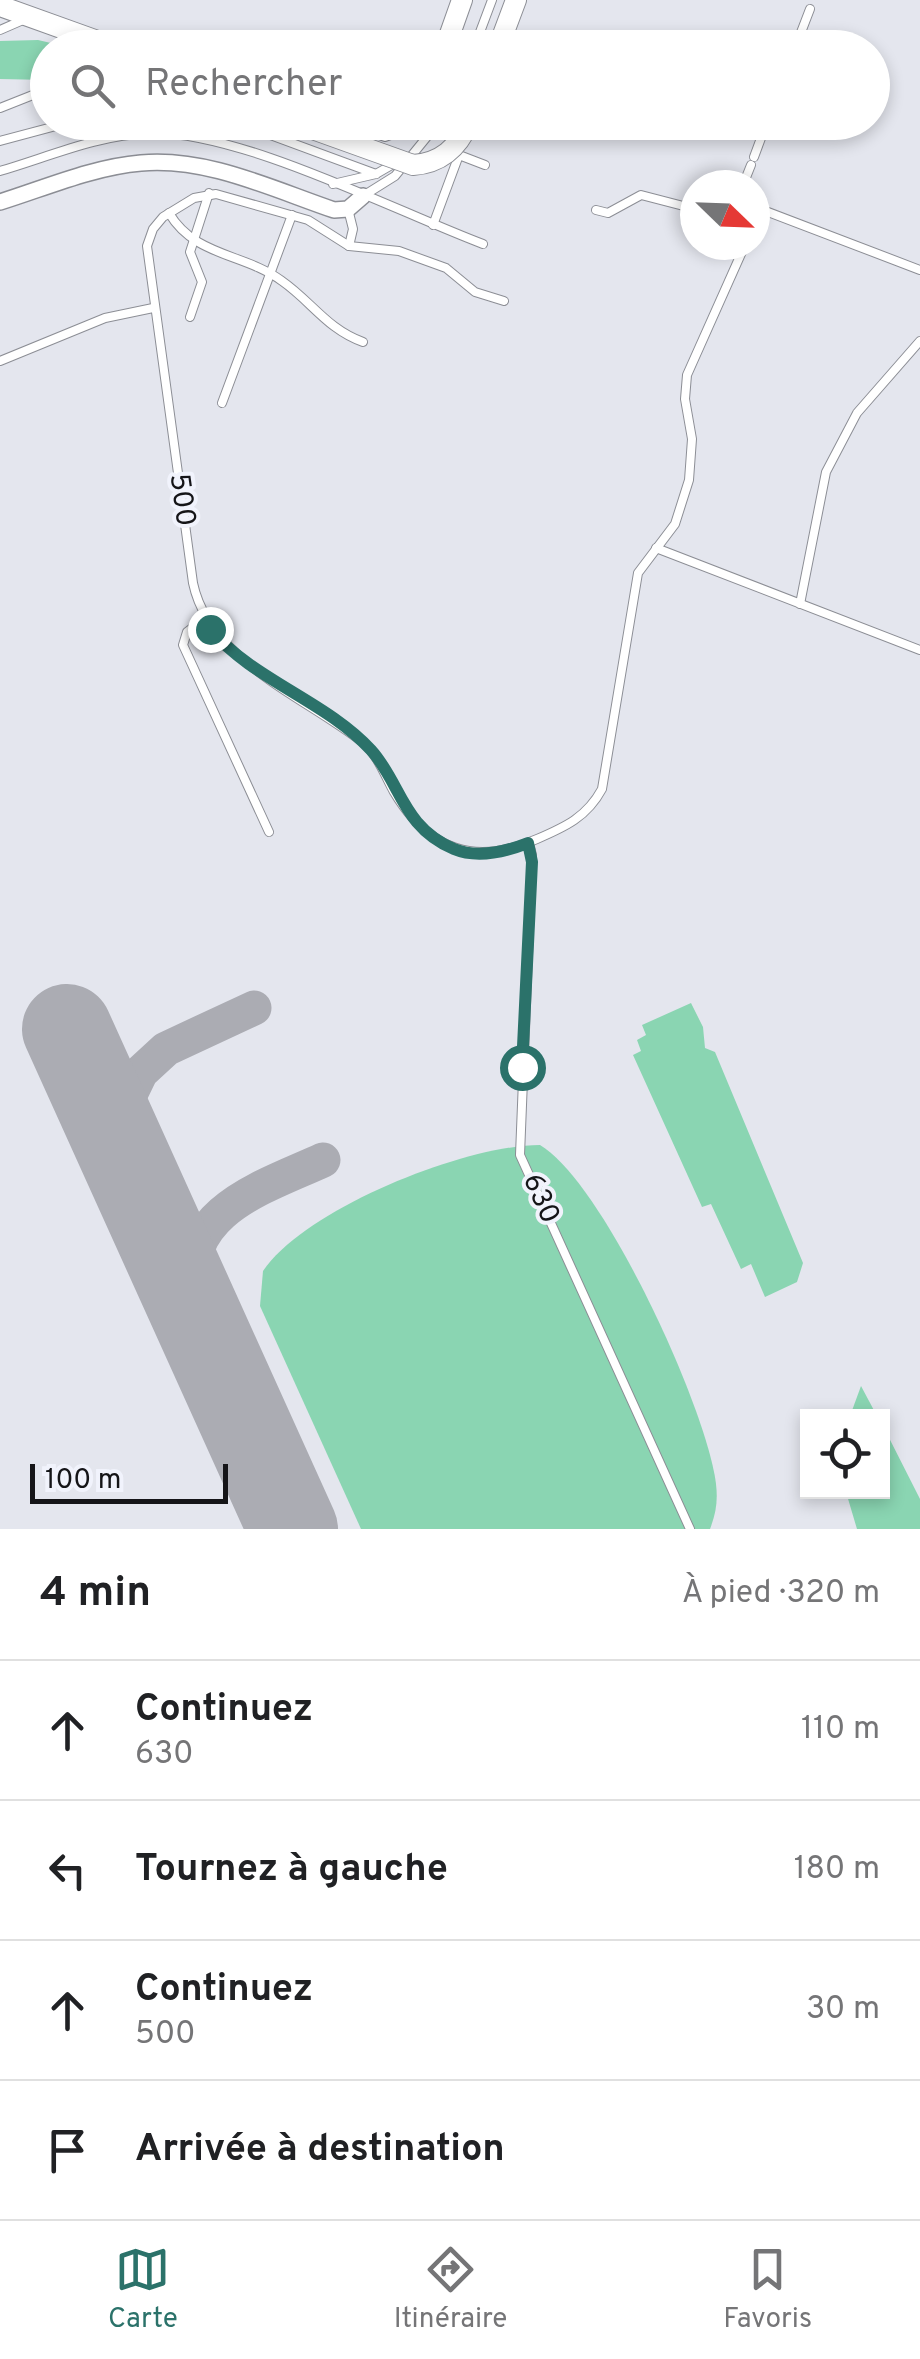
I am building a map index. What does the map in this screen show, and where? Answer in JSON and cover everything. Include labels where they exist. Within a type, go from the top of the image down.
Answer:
[{"type":"street","points":[[451,30],[462,0]]},
{"type":"street","points":[[505,30],[516,0]]},
{"type":"street","points":[[0,6],[32,12],[74,30]]},
{"type":"street","points":[[344,140],[413,164],[433,162],[451,151],[458,140]]},
{"type":"street","points":[[0,202],[96,172],[158,162],[205,168],[334,210],[348,209],[363,196]]},
{"type":"lane","points":[[481,30],[492,0]]},
{"type":"lane","points":[[802,30],[812,3]]},
{"type":"lane","points":[[0,30],[32,12]]},
{"type":"lane","points":[[0,108],[30,96]]},
{"type":"lane","points":[[0,141],[30,133]]},
{"type":"lane","points":[[0,171],[106,140]]},
{"type":"lane","points":[[200,140],[333,184],[483,244]]},
{"type":"lane","points":[[284,140],[376,174]]},
{"type":"lane","points":[[363,196],[394,176],[424,140]]},
{"type":"lane","points":[[749,170],[760,140]]},
{"type":"lane","points":[[333,184],[376,174],[412,154]]},
{"type":"lane","points":[[433,225],[459,155],[485,165]]},
{"type":"lane","points":[[190,317],[202,282],[191,258],[193,242],[208,193]]},
{"type":"lane","points":[[363,342],[334,329],[270,274],[193,242],[170,213],[208,193],[292,215],[316,224],[349,246],[374,252],[399,250],[446,268],[474,292],[504,302]]},
{"type":"lane","points":[[596,210],[608,214],[642,195],[680,205]]},
{"type":"lane","points":[[348,209],[353,229],[349,246]]},
{"type":"lane","name":"500","points":[[170,213],[153,228],[146,251],[193,582],[204,619]]},
{"type":"lane","points":[[770,213],[920,270]]},
{"type":"lane","points":[[222,403],[292,215]]},
{"type":"lane","points":[[269,832],[184,645],[187,632],[204,619],[220,640],[373,752],[406,810],[441,842],[455,849],[487,854],[528,843],[582,816],[602,789],[638,573],[676,524],[689,480],[692,439],[685,399],[687,375],[738,260]]},
{"type":"lane","points":[[0,361],[104,318],[153,308]]},
{"type":"lane","points":[[800,604],[826,472],[856,413],[920,340]]},
{"type":"lane","points":[[656,548],[920,650]]},
{"type":"lane","name":"630","points":[[528,843],[532,862],[520,1155],[690,1529]]},
{"type":"green space","points":[[30,40],[30,80],[0,79],[0,41]]},
{"type":"green space","points":[[691,1003],[703,1027],[705,1048],[715,1052],[803,1263],[797,1282],[765,1297],[751,1264],[741,1269],[711,1204],[702,1207],[633,1055],[641,1051],[637,1040],[646,1035],[642,1025]]},
{"type":"green space","points":[[540,1145],[566,1167],[593,1203],[649,1301],[673,1354],[694,1405],[716,1484],[716,1507],[710,1529],[361,1529],[260,1306],[263,1271],[284,1247],[314,1225],[390,1184],[472,1156]]},
{"type":"green space","points":[[861,1386],[873,1409],[853,1409]]},
{"type":"green space","points":[[890,1440],[920,1499],[920,1529],[857,1529],[848,1499],[890,1499]]},
{"type":"taxiway","points":[[181,1282],[125,1148],[126,1103],[141,1072],[166,1049],[254,1008]]},
{"type":"taxiway","points":[[212,1351],[193,1292],[193,1264],[201,1241],[214,1222],[252,1192],[323,1160]]},
{"type":"runway","points":[[67,1029],[293,1529]]},
{"type":"route","points":[[210,629],[226,645],[373,752],[406,810],[441,842],[455,849],[487,854],[507,852],[528,843],[532,862],[522,1067]]}]
